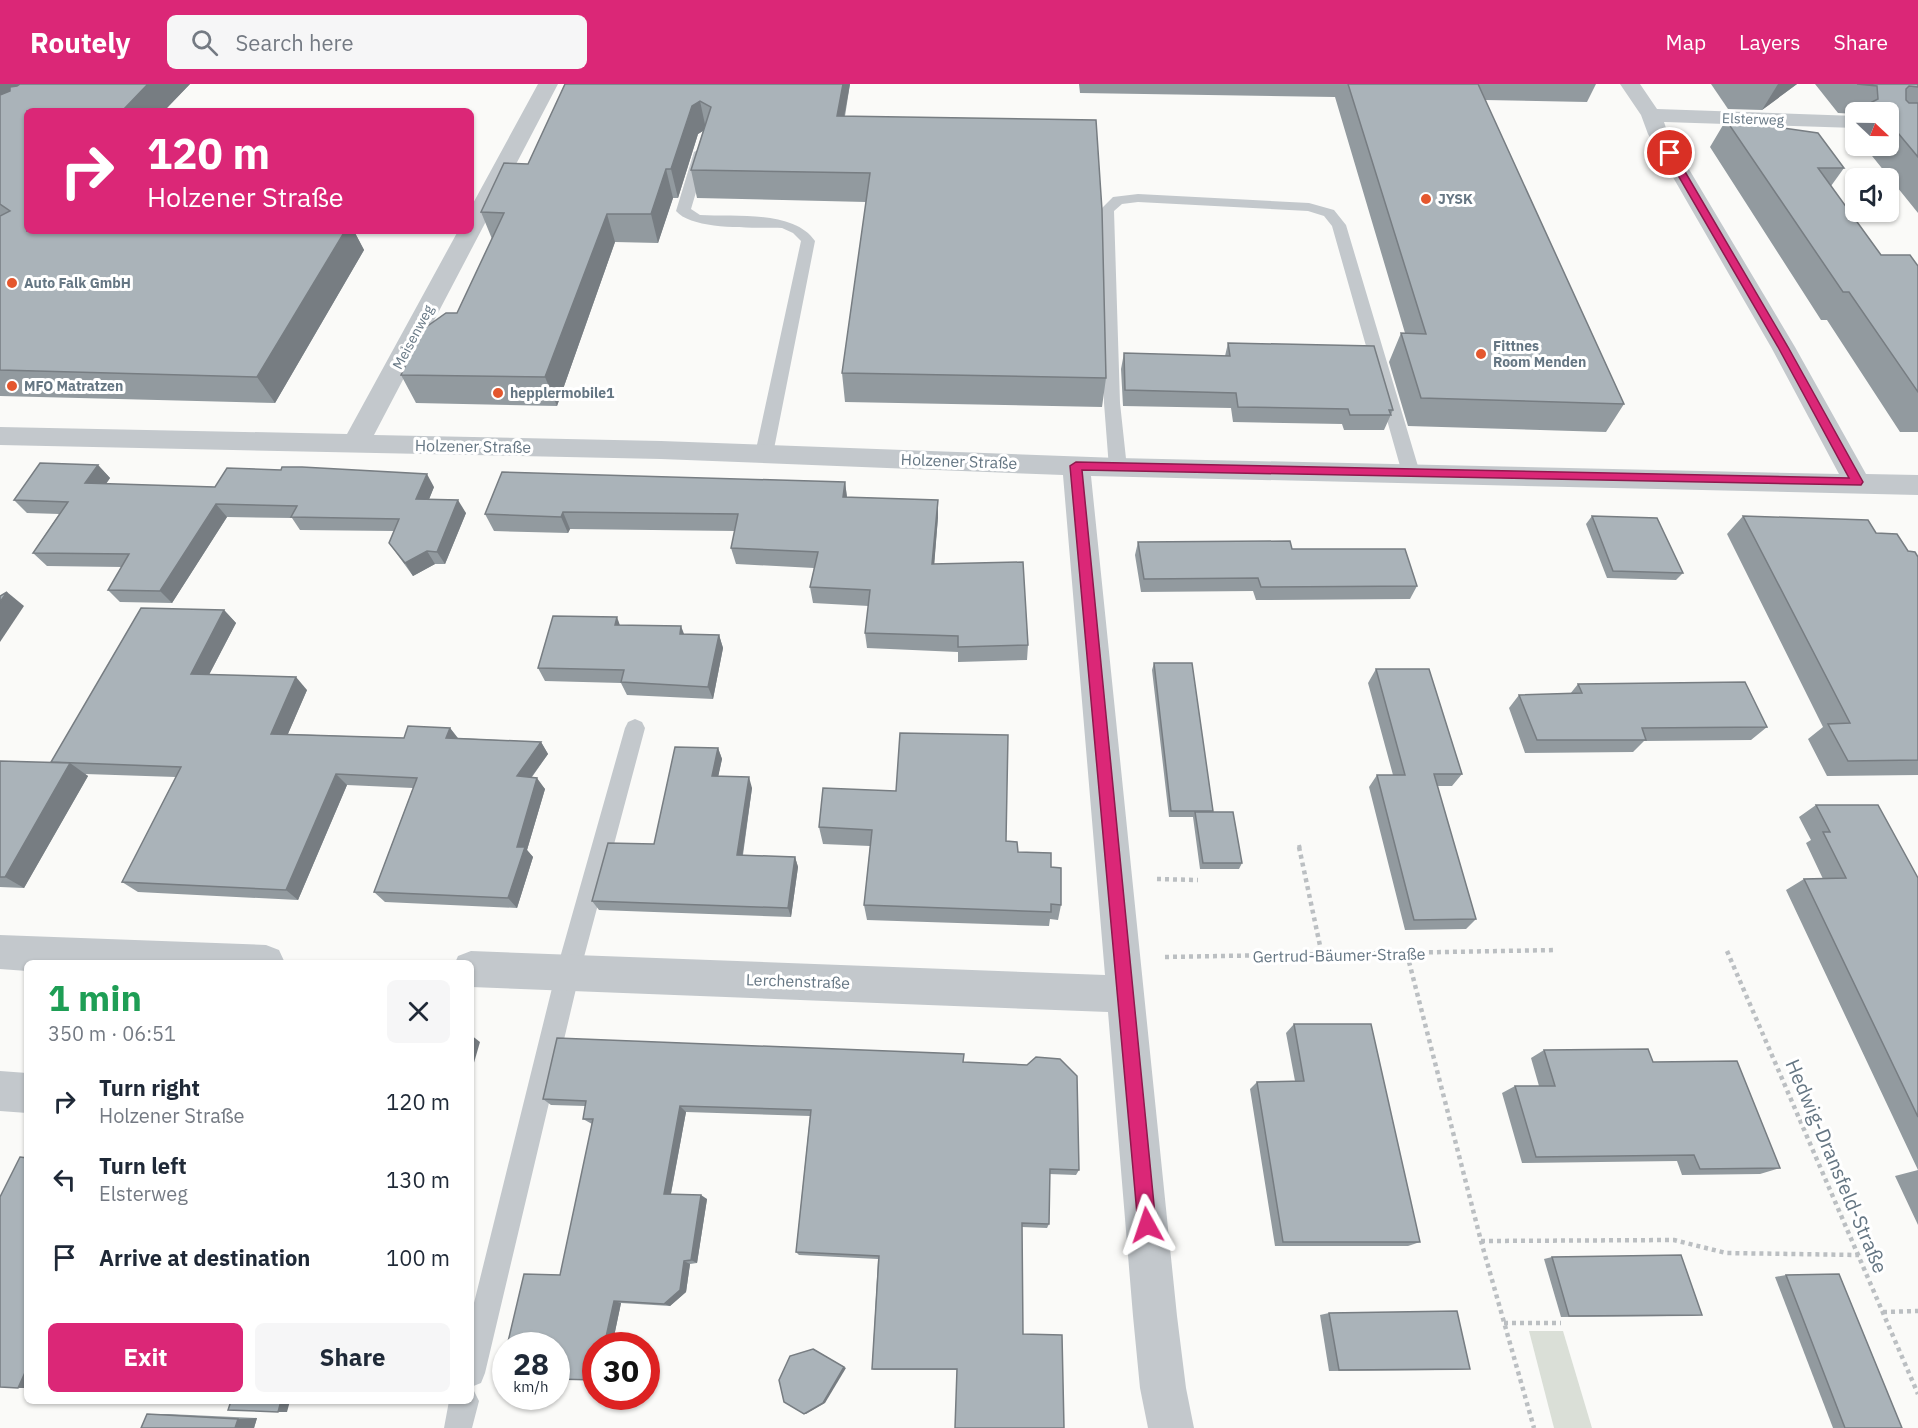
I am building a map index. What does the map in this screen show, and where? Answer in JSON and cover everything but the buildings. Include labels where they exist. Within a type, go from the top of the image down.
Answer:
[{"type":"street","name":"Meisenweg","points":[[474,223],[548,84]]},
{"type":"street","points":[[1630,84],[1651,115],[1658,134],[1783,347],[1857,482]]},
{"type":"street","name":"Elsterweg","points":[[1651,115],[1845,122]]},
{"type":"street","name":"Meisenweg","points":[[356,443],[468,234]]},
{"type":"street","name":"Holzener Straße","points":[[0,436],[764,454],[1118,468],[1918,485]]},
{"type":"street","points":[[1076,466],[1155,1316],[1163,1388],[1171,1428]]},
{"type":"street","points":[[0,952],[193,960]]},
{"type":"street","name":"Lerchenstraße","points":[[474,969],[568,972],[1124,976]]},
{"type":"street","points":[[0,1091],[24,1093]]},
{"type":"lane","points":[[707,135],[683,211],[697,219],[784,224],[804,234],[808,241],[764,454]]},
{"type":"lane","points":[[1118,468],[1112,403],[1107,210],[1118,200],[1138,198],[1309,207],[1329,213],[1340,225],[1411,473]]},
{"type":"lane","points":[[474,1361],[568,972],[634,728]]},
{"type":"path","points":[[1299,845],[1322,955]]},
{"type":"path","name":"Gertrud-Bäumer-Straße","points":[[1124,976],[1322,955],[1556,950]]},
{"type":"path","name":"Hedwig-Dransfeld-Straße","points":[[1727,951],[1918,1394]]},
{"type":"path","points":[[1407,954],[1481,1241],[1534,1428]]},
{"type":"path","points":[[1481,1241],[1674,1240],[1726,1253],[1859,1255]]},
{"type":"path","points":[[1883,1312],[1918,1311]]},
{"type":"path","points":[[1504,1323],[1561,1323]]},
{"type":"shaded area","points":[[1529,1331],[1563,1331],[1592,1428],[1554,1428]]},
{"type":"place","name":"JYSK","points":[[1426,199]]},
{"type":"place","name":"Auto Falk GmbH","points":[[12,283]]},
{"type":"place","name":"Fittnes Room Menden","points":[[1481,354]]},
{"type":"place","name":"MFO Matratzen","points":[[12,386]]},
{"type":"place","name":"hepplermobile1","points":[[498,393]]},
{"type":"route","points":[[1147,1225],[1076,466],[1857,482],[1783,347],[1670,153]]}]
